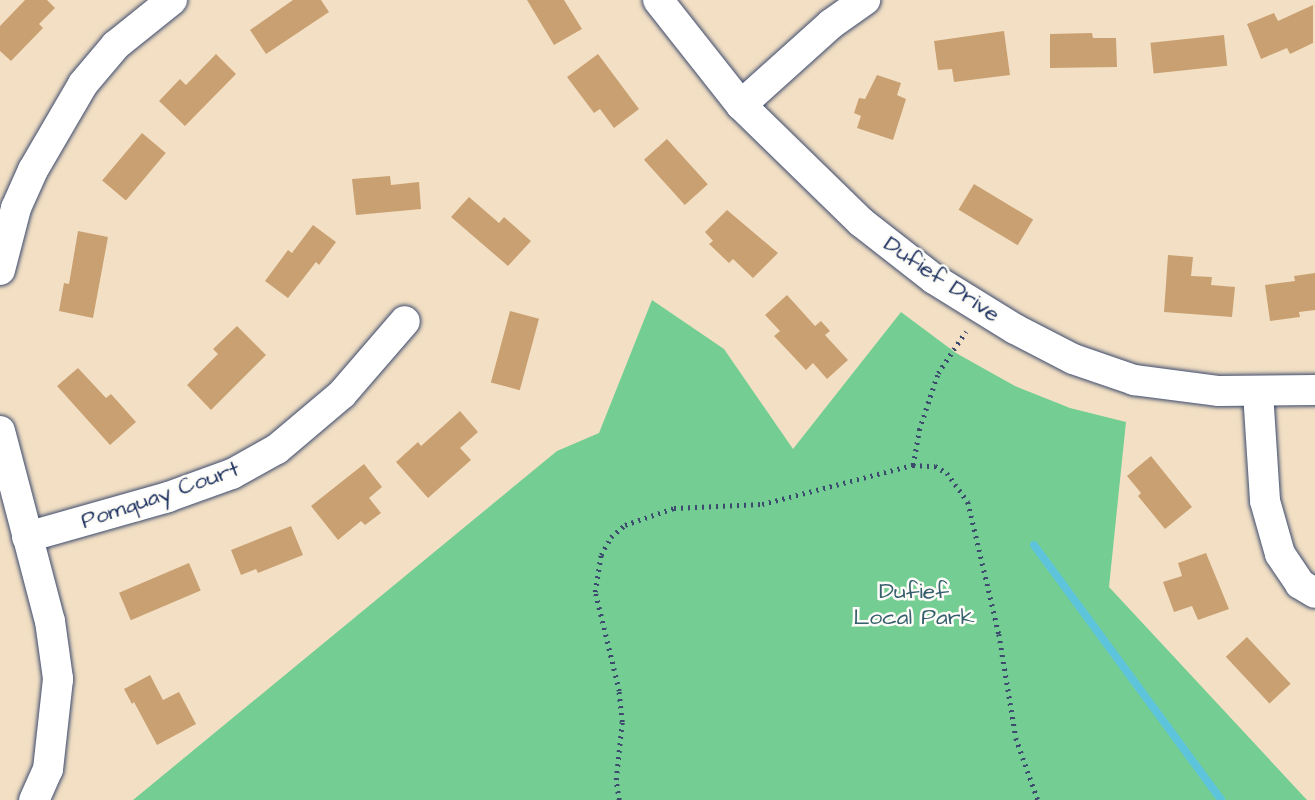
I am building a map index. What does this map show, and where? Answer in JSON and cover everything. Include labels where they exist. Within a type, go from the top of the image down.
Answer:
[{"type":"street","points":[[0,270],[16,208],[33,170],[83,85],[116,45],[172,0]]},
{"type":"street","name":"Dufief Drive","points":[[658,0],[741,105],[861,222],[934,279],[982,308],[1073,359],[1134,380],[1219,391],[1315,390]]},
{"type":"street","points":[[741,105],[831,24],[865,0]]},
{"type":"street","name":"Pomquay Court","points":[[27,537],[168,497],[232,474],[277,449],[342,394],[405,321]]},
{"type":"street","points":[[1258,391],[1265,501],[1280,554],[1300,584],[1315,593]]},
{"type":"street","points":[[0,432],[50,621],[58,679],[48,769],[34,800]]},
{"type":"path","points":[[913,465],[922,421],[938,373],[982,308]]},
{"type":"path","points":[[619,800],[617,780],[622,722],[619,691],[595,592],[601,555],[611,537],[625,525],[674,508],[762,504],[913,465],[935,466],[947,473],[968,502],[999,634],[1016,738],[1038,800]]},
{"type":"green space","name":"Dufief Local Park","points":[[652,300],[724,349],[793,449],[901,312],[956,353],[1015,386],[1070,408],[1126,422],[1109,587],[1307,800],[133,800],[557,451],[599,433]]},
{"type":"building","points":[[25,0],[47,0],[55,8],[39,24],[43,28],[11,61],[0,51],[0,26]]},
{"type":"building","points":[[293,0],[321,0],[329,12],[266,54],[250,30]]},
{"type":"building","points":[[527,0],[564,0],[582,29],[554,45]]},
{"type":"building","points":[[1313,5],[1313,43],[1290,54],[1287,48],[1261,59],[1247,24],[1274,13],[1278,21]]},
{"type":"building","points":[[1004,31],[1010,75],[954,82],[952,69],[938,70],[934,41]]},
{"type":"building","points":[[1092,33],[1093,38],[1116,38],[1117,67],[1050,68],[1050,34]]},
{"type":"building","points":[[1224,35],[1227,66],[1154,74],[1150,43]]},
{"type":"building","points":[[216,54],[236,74],[185,126],[159,101],[180,79],[186,85]]},
{"type":"building","points":[[598,54],[639,109],[614,128],[600,109],[594,113],[567,77]]},
{"type":"building","points":[[877,75],[901,83],[897,95],[906,99],[893,140],[857,128],[861,116],[854,113],[859,98],[865,99]]},
{"type":"building","points":[[142,133],[166,153],[126,200],[102,180]]},
{"type":"building","points":[[667,139],[708,184],[685,205],[644,160]]},
{"type":"building","points":[[390,176],[391,185],[419,182],[421,209],[356,215],[352,179]]},
{"type":"building","points":[[974,184],[1033,220],[1018,245],[959,210]]},
{"type":"building","points":[[469,197],[499,223],[504,217],[531,241],[508,266],[451,217]]},
{"type":"building","points":[[727,210],[778,253],[753,278],[733,259],[729,263],[709,244],[713,241],[705,232]]},
{"type":"building","points":[[313,225],[336,242],[319,265],[316,262],[288,298],[265,281],[288,250],[292,253]]},
{"type":"building","points":[[78,231],[108,237],[93,318],[59,311],[64,283],[69,284]]},
{"type":"building","points":[[1168,255],[1193,257],[1191,276],[1212,277],[1211,285],[1235,287],[1232,317],[1164,312]]},
{"type":"building","points":[[1315,273],[1315,310],[1299,312],[1300,317],[1270,321],[1265,285],[1295,281],[1294,276]]},
{"type":"building","points":[[787,295],[815,326],[821,321],[830,331],[825,335],[848,360],[827,379],[813,363],[806,370],[774,336],[780,331],[765,315]]},
{"type":"building","points":[[510,311],[539,319],[520,390],[491,382]]},
{"type":"building","points":[[237,326],[266,355],[211,410],[187,385],[218,354],[213,349]]},
{"type":"building","points":[[78,368],[106,398],[111,394],[136,422],[110,445],[57,386]]},
{"type":"building","points":[[460,411],[478,432],[460,448],[471,460],[428,498],[396,462],[418,442],[421,446]]},
{"type":"building","points":[[1151,456],[1192,507],[1165,529],[1138,496],[1141,493],[1127,476]]},
{"type":"building","points":[[364,464],[382,487],[369,498],[381,513],[365,525],[361,521],[338,540],[311,506]]},
{"type":"building","points":[[291,526],[303,555],[258,573],[256,569],[241,575],[231,550]]},
{"type":"building","points":[[1206,553],[1229,609],[1198,620],[1192,606],[1174,612],[1163,582],[1182,576],[1178,563]]},
{"type":"building","points":[[189,563],[201,591],[131,620],[119,593]]},
{"type":"building","points":[[1247,637],[1291,684],[1269,704],[1226,657]]},
{"type":"building","points":[[150,675],[163,700],[179,692],[196,724],[157,745],[124,689]]},
{"type":"waterway","points":[[1034,545],[1221,800]]}]
